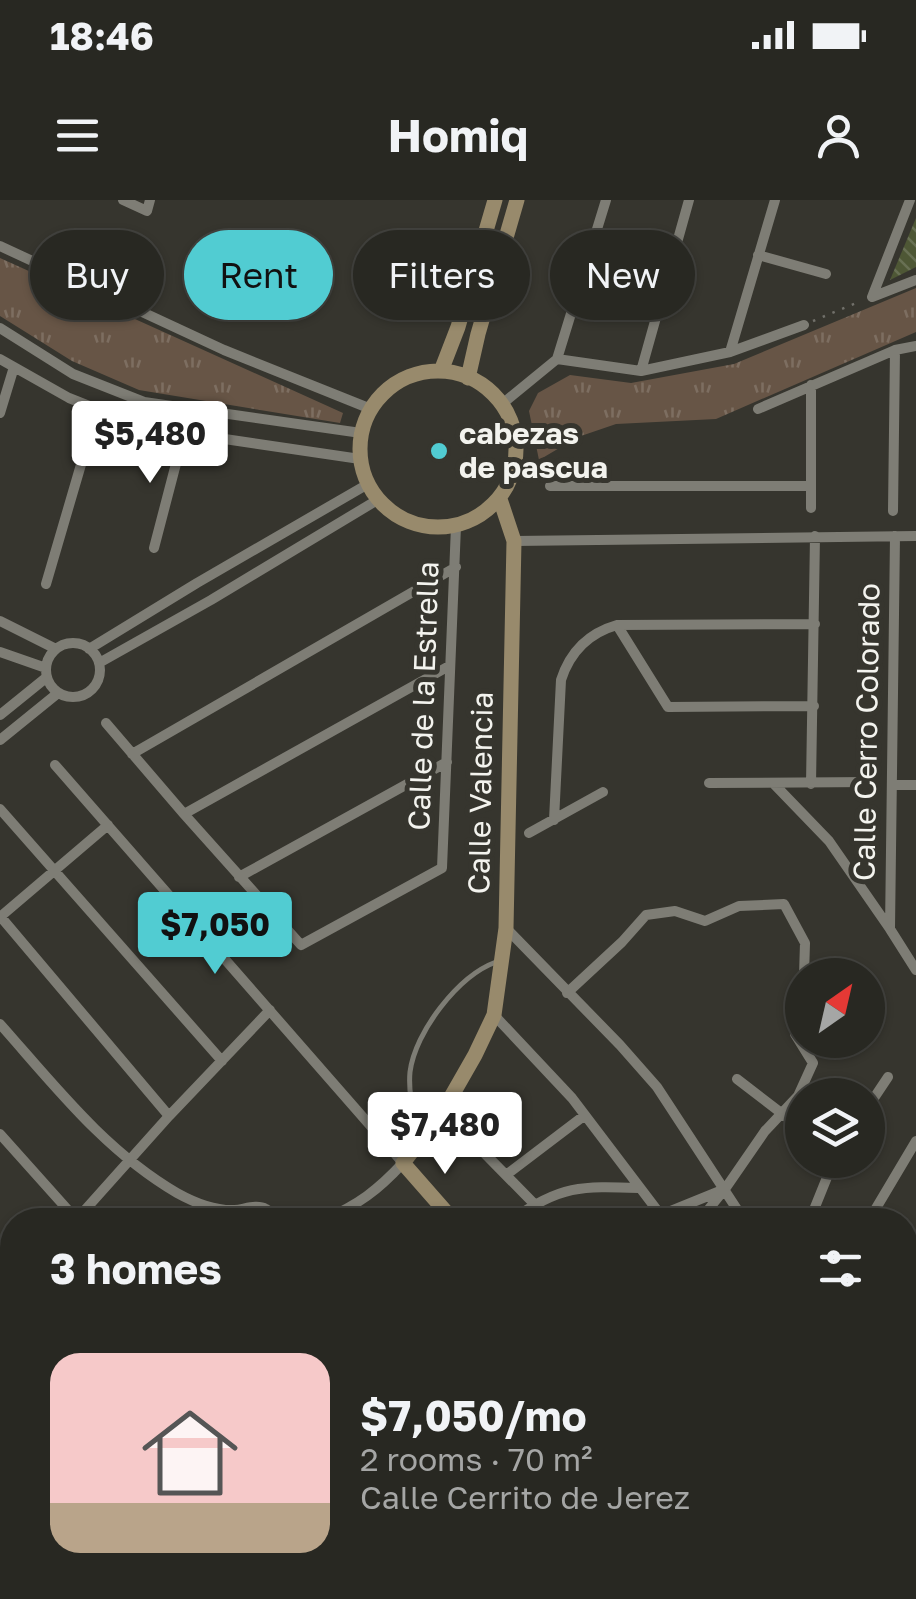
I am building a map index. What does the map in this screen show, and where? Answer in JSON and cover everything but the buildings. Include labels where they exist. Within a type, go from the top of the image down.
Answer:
[{"type":"street","points":[[123,200],[148,205]]},
{"type":"street","points":[[441,372],[495,200]]},
{"type":"street","points":[[468,378],[517,200]]},
{"type":"street","points":[[502,404],[557,360],[606,200]]},
{"type":"street","points":[[641,371],[689,200]]},
{"type":"street","points":[[730,352],[775,200]]},
{"type":"street","points":[[872,297],[910,200]]},
{"type":"street","points":[[0,246],[224,350],[370,409]]},
{"type":"street","points":[[758,255],[826,274]]},
{"type":"street","points":[[872,297],[916,280]]},
{"type":"street","points":[[557,360],[641,371],[730,352],[804,324]]},
{"type":"street","points":[[0,328],[73,374],[144,402],[361,433]]},
{"type":"street","points":[[758,409],[895,350],[916,346]]},
{"type":"street","points":[[893,512],[895,350]]},
{"type":"street","points":[[0,359],[69,398],[127,421],[360,459]]},
{"type":"street","points":[[0,413],[14,368]]},
{"type":"street","points":[[441,372],[468,378],[484,386],[502,404],[514,427],[517,452],[512,477],[500,499],[480,516],[456,526],[430,528],[405,520],[383,506],[368,484],[360,459],[361,433],[370,409],[388,389],[410,376],[441,372]]},
{"type":"street","points":[[811,386],[811,508]]},
{"type":"street","points":[[46,584],[97,410]]},
{"type":"street","points":[[154,548],[184,433]]},
{"type":"street","points":[[89,649],[368,484]]},
{"type":"street","points":[[550,486],[811,486]]},
{"type":"street","points":[[98,663],[379,499]]},
{"type":"street","name":"Calle Valencia","points":[[404,1163],[444,1111],[494,1015],[503,960],[514,541],[500,499]]},
{"type":"street","name":"Calle de la Estrella","points":[[240,876],[301,944],[442,868],[456,526]]},
{"type":"street","points":[[812,784],[815,536]]},
{"type":"street","name":"Calle Cerro Colorado","points":[[890,929],[894,536]]},
{"type":"street","points":[[514,541],[916,536]]},
{"type":"street","points":[[132,754],[456,567]]},
{"type":"street","points":[[0,620],[56,649]]},
{"type":"street","points":[[554,820],[562,680],[567,662],[587,639],[617,625],[815,624]]},
{"type":"street","points":[[617,625],[668,707],[814,706]]},
{"type":"street","points":[[0,652],[47,672],[58,692],[70,697],[94,688],[99,676],[98,663],[89,649],[76,644],[56,649],[47,672],[0,715]]},
{"type":"street","points":[[184,814],[449,666]]},
{"type":"street","points":[[0,740],[58,692]]},
{"type":"street","points":[[106,723],[240,876],[447,762]]},
{"type":"street","points":[[55,765],[443,1208]]},
{"type":"street","points":[[709,783],[872,782]]},
{"type":"street","points":[[774,784],[829,842],[916,970]]},
{"type":"street","points":[[892,784],[916,785]]},
{"type":"street","points":[[529,833],[603,792]]},
{"type":"street","points":[[0,809],[222,1062]]},
{"type":"street","points":[[108,825],[0,917],[169,1116]]},
{"type":"street","points":[[567,993],[646,915],[676,911],[704,921],[739,906],[784,904],[805,943],[805,958]]},
{"type":"street","points":[[506,928],[657,1088],[737,1208]]},
{"type":"street","points":[[87,1208],[270,1010]]},
{"type":"street","points":[[494,1015],[585,1115],[655,1208]]},
{"type":"street","points":[[0,1024],[99,1135],[178,1193],[215,1208]]},
{"type":"street","points":[[710,1208],[781,1112],[798,1096],[813,1063],[810,1058]]},
{"type":"street","points":[[885,1082],[888,1077]]},
{"type":"street","points":[[737,1079],[785,1115]]},
{"type":"street","points":[[444,1111],[538,1208]]},
{"type":"street","points":[[506,1175],[585,1115]]},
{"type":"street","points":[[0,1134],[65,1208]]},
{"type":"street","points":[[876,1208],[916,1141]]},
{"type":"street","points":[[349,1208],[404,1163]]},
{"type":"street","points":[[817,1208],[828,1178]]},
{"type":"street","points":[[528,1208],[561,1191],[579,1187],[640,1188]]},
{"type":"street","points":[[684,1208],[725,1189]]},
{"type":"lane","points":[[418,1143],[410,1071],[420,1041],[441,1007],[470,976],[503,960]]},
{"type":"path","points":[[804,324],[872,297]]},
{"type":"green space","points":[[0,258],[30,272],[30,320],[137,320],[343,413],[340,423],[139,390],[72,361],[0,316]]},
{"type":"green space","points":[[916,288],[916,332],[716,419],[616,424],[578,437],[539,460],[529,411],[538,393],[570,375],[631,383],[734,364]]},
{"type":"place","name":"cabezas de pascua","points":[[439,451]]}]
